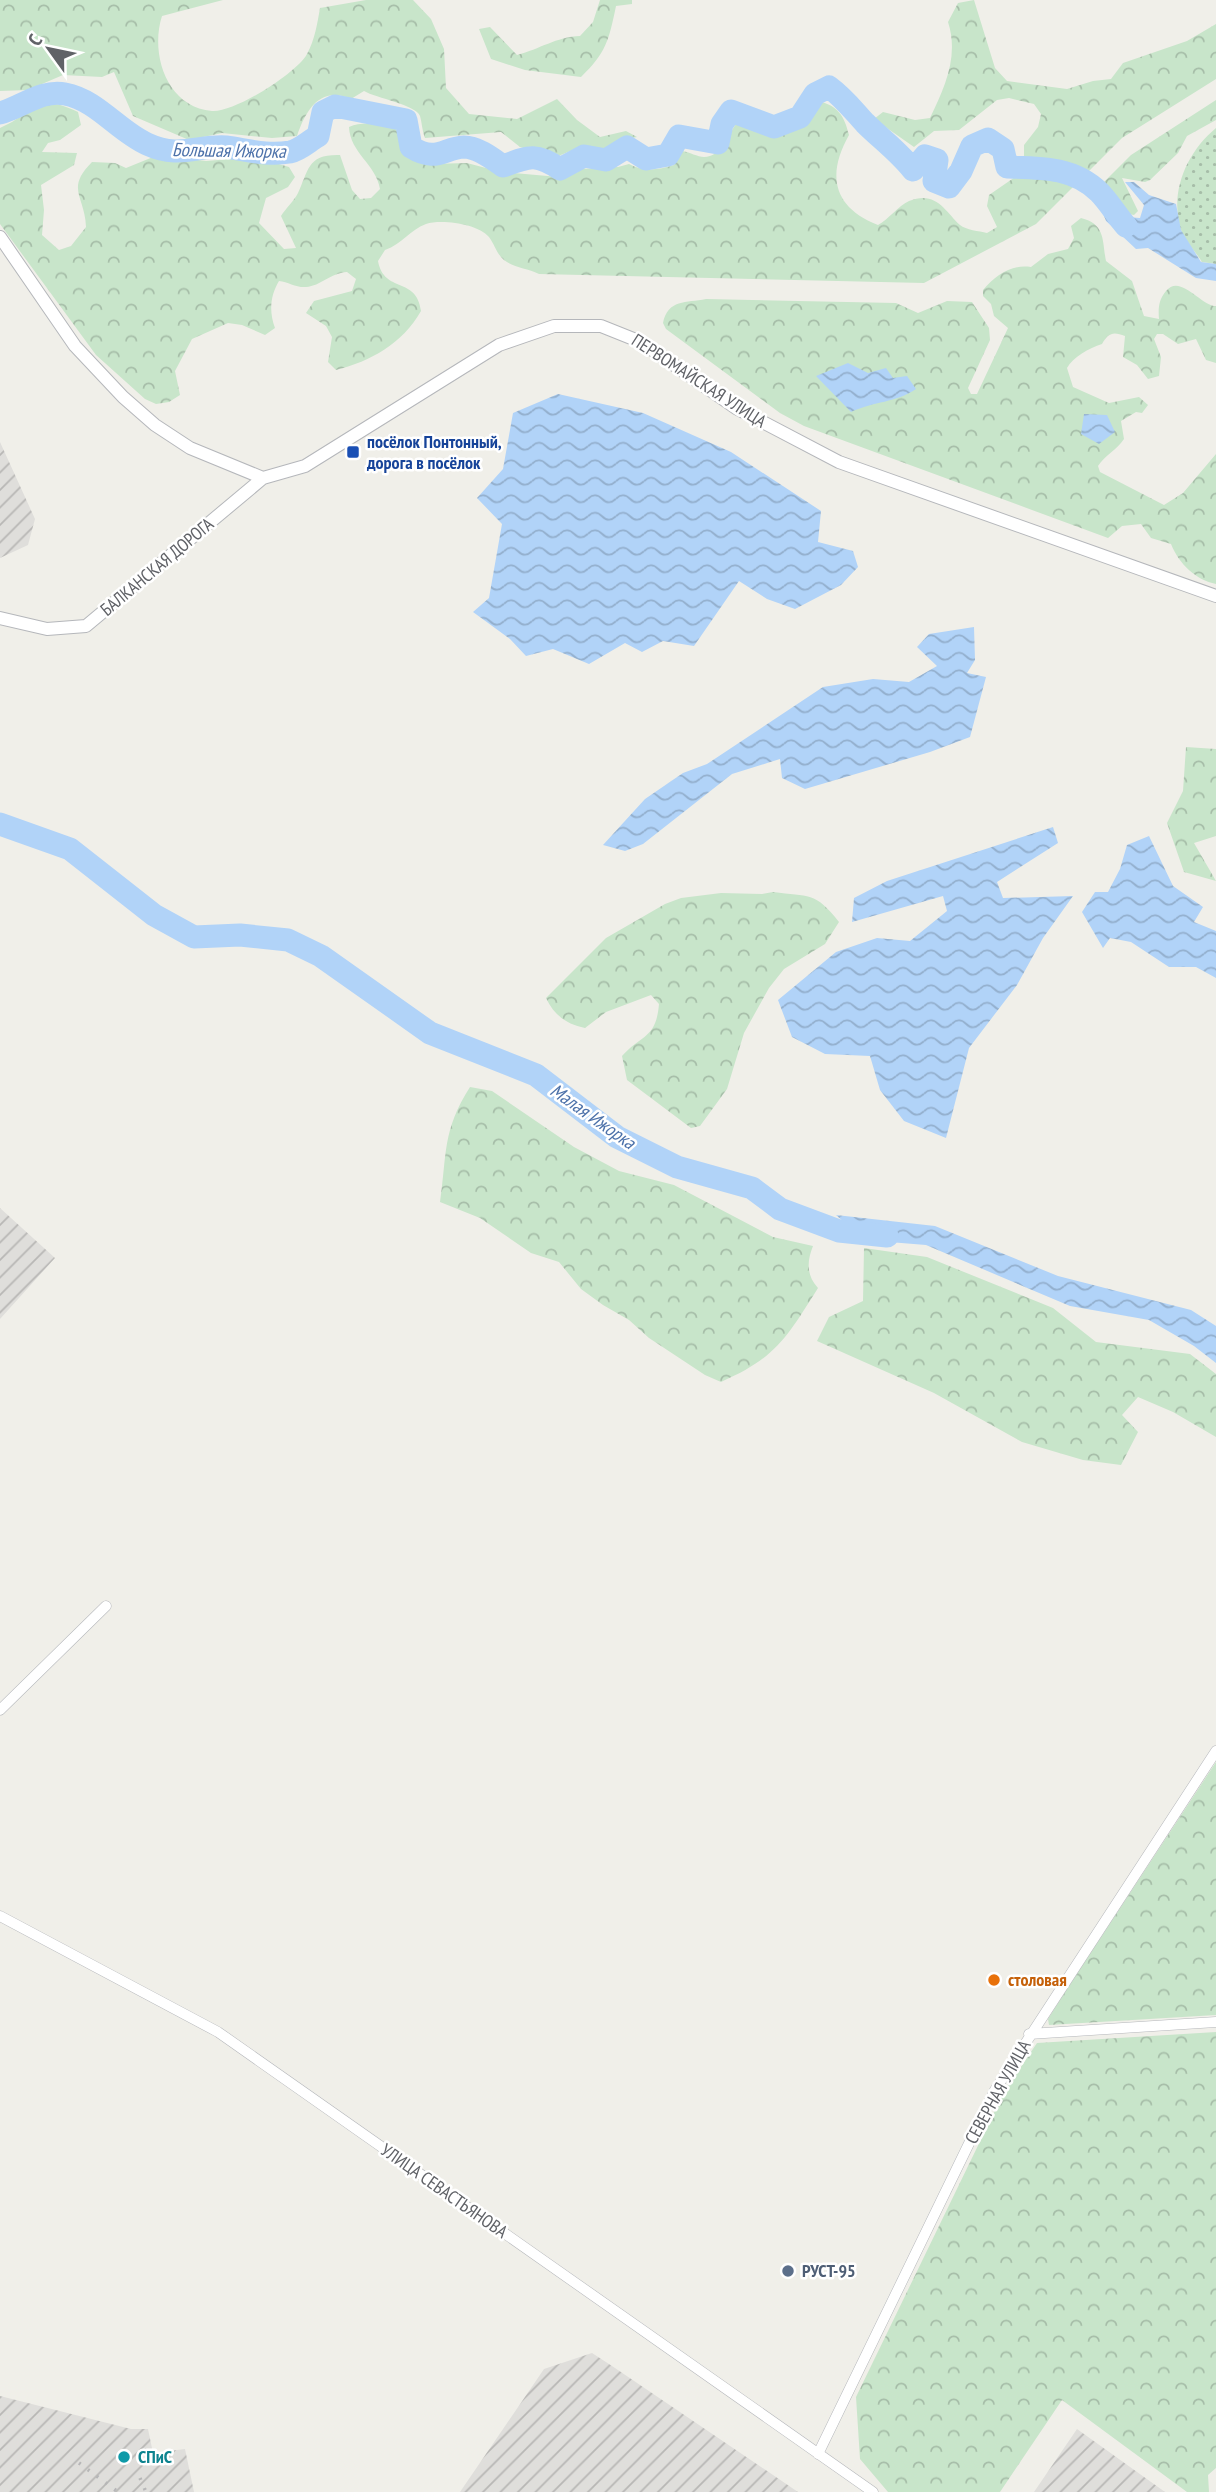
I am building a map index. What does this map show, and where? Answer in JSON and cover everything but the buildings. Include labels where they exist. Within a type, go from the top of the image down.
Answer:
[{"type":"street","points":[[0,237],[75,346],[123,397],[155,425],[190,448],[263,478]]},
{"type":"street","name":"ПЕРВОМАЙСКАЯ УЛИЦА","points":[[263,478],[305,466],[499,345],[554,326],[600,326],[622,332],[641,342],[736,408],[839,462],[1216,596]]},
{"type":"street","name":"БАЛКАНСКАЯ ДОРОГА","points":[[0,618],[47,629],[86,626],[263,478]]},
{"type":"street","points":[[0,1710],[106,1606]]},
{"type":"street","name":"СЕВЕРНАЯ УЛИЦА","points":[[818,2454],[995,2090],[1029,2034],[1216,1751]]},
{"type":"street","name":"УЛИЦА СЕВАСТЬЯНОВА","points":[[0,1916],[218,2032],[873,2492]]},
{"type":"street","points":[[1029,2034],[1216,2022]]},
{"type":"shaded area","points":[[0,442],[35,519],[28,545],[0,558]]},
{"type":"shaded area","points":[[0,1208],[55,1258],[0,1319]]},
{"type":"shaded area","points":[[592,2353],[798,2492],[460,2492],[544,2369]]},
{"type":"shaded area","points":[[0,2396],[131,2429],[148,2429],[153,2453],[185,2449],[194,2492],[0,2492]]},
{"type":"shaded area","points":[[1077,2429],[1165,2492],[1034,2492]]},
{"type":"green space","points":[[0,0],[223,0],[162,16],[159,31],[160,61],[173,89],[183,100],[212,111],[235,106],[249,99],[278,81],[301,62],[312,43],[320,8],[366,0],[413,0],[431,19],[444,49],[446,88],[469,114],[517,119],[557,99],[577,120],[600,137],[626,131],[637,137],[623,140],[603,152],[580,147],[556,157],[520,147],[501,132],[425,138],[417,112],[364,91],[351,99],[340,95],[323,97],[310,109],[297,136],[272,138],[222,133],[189,140],[133,116],[114,72],[102,77],[63,75],[28,90],[0,91]]},
{"type":"green space","points":[[600,0],[632,0],[632,4],[616,6],[605,45],[596,61],[581,77],[525,70],[491,59],[479,29],[490,27],[517,55],[580,36],[593,22]]},
{"type":"green space","points":[[974,0],[995,68],[1007,81],[1067,89],[1111,79],[1123,63],[1187,41],[1216,24],[1216,79],[1122,138],[1036,224],[924,283],[539,274],[504,260],[489,237],[477,229],[441,222],[426,224],[385,250],[378,261],[387,278],[413,293],[421,311],[405,333],[384,350],[361,362],[336,370],[328,362],[332,337],[326,326],[306,313],[314,301],[352,291],[356,279],[347,272],[306,287],[279,281],[271,304],[275,328],[265,335],[242,325],[228,323],[192,339],[175,371],[180,395],[169,402],[156,404],[145,399],[96,355],[0,224],[0,128],[43,104],[63,106],[78,112],[81,125],[60,140],[48,143],[42,152],[77,153],[74,165],[41,185],[44,210],[42,235],[59,250],[71,246],[86,227],[78,186],[84,171],[92,162],[115,163],[126,168],[158,155],[206,161],[255,157],[289,167],[295,177],[288,187],[266,198],[259,223],[284,249],[296,248],[281,216],[296,196],[307,171],[315,161],[329,155],[340,155],[352,190],[360,199],[371,198],[380,189],[374,172],[350,136],[349,127],[355,125],[375,124],[401,131],[402,143],[410,152],[431,164],[467,163],[501,172],[559,177],[581,169],[629,164],[646,169],[662,168],[674,165],[682,151],[702,157],[710,156],[723,145],[736,124],[769,134],[785,134],[798,126],[818,101],[835,109],[847,128],[849,135],[842,149],[836,176],[843,199],[851,209],[878,225],[905,203],[926,198],[939,204],[963,227],[987,233],[997,227],[987,206],[989,195],[1024,171],[1024,145],[1038,127],[1041,114],[1034,104],[1009,98],[997,100],[959,130],[934,131],[914,147],[874,119],[883,112],[915,120],[930,118],[949,71],[952,47],[948,22],[958,3]]},
{"type":"green space","points":[[1216,100],[1216,120],[1187,136],[1178,153],[1150,180],[1145,182],[1122,178],[1138,211],[1134,215],[1124,211],[1107,196],[1101,187],[1131,155]]},
{"type":"green space","points":[[1216,128],[1216,264],[1202,262],[1185,238],[1181,230],[1177,201],[1179,187],[1189,161]]},
{"type":"green space","points":[[1081,218],[1095,224],[1099,229],[1106,261],[1132,281],[1144,316],[1159,319],[1160,300],[1172,286],[1184,288],[1216,306],[1216,363],[1206,360],[1196,339],[1178,344],[1163,334],[1157,334],[1154,339],[1161,357],[1159,376],[1148,379],[1137,365],[1123,357],[1125,336],[1114,333],[1106,337],[1102,344],[1077,357],[1067,368],[1073,387],[1109,403],[1139,397],[1148,405],[1142,413],[1136,412],[1121,421],[1124,439],[1098,466],[1100,472],[1164,505],[1183,493],[1216,454],[1216,584],[1189,570],[1171,544],[1151,538],[1141,524],[1122,526],[1108,538],[804,426],[780,413],[666,329],[663,323],[665,315],[674,306],[706,299],[896,303],[918,313],[947,301],[972,302],[989,328],[990,340],[968,388],[971,394],[977,394],[1008,328],[994,316],[991,304],[983,296],[983,290],[1004,272],[1017,267],[1031,267],[1048,254],[1068,249],[1074,238],[1071,226]]},
{"type":"green space","points":[[1186,747],[1216,749],[1216,836],[1194,843],[1216,881],[1184,872],[1167,823],[1183,791]]},
{"type":"green space","points":[[773,892],[817,900],[839,922],[825,944],[784,969],[769,988],[744,1033],[727,1089],[700,1126],[691,1128],[627,1080],[622,1056],[647,1035],[655,1024],[659,1004],[651,995],[606,1012],[585,1028],[561,1018],[546,998],[606,938],[665,904],[681,898],[721,893]]},
{"type":"green space","points":[[470,1087],[492,1091],[574,1147],[619,1171],[674,1185],[773,1237],[813,1246],[809,1268],[811,1278],[818,1288],[798,1320],[768,1355],[721,1382],[705,1375],[649,1338],[629,1320],[581,1289],[559,1262],[531,1253],[480,1218],[440,1202],[450,1130]]},
{"type":"green space","points":[[864,1248],[927,1257],[1053,1308],[1096,1342],[1190,1354],[1216,1374],[1216,1437],[1173,1412],[1138,1397],[1122,1415],[1138,1432],[1121,1465],[1083,1460],[1022,1442],[934,1393],[817,1341],[829,1317],[863,1301]]},
{"type":"green space","points":[[1216,1762],[1216,2015],[1049,2025],[1048,2019],[1067,1989]]},
{"type":"green space","points":[[1216,2032],[1216,2468],[1208,2475],[1209,2492],[1187,2492],[1062,2400],[1000,2492],[888,2492],[860,2459],[856,2397],[1004,2092],[1037,2043]]},
{"type":"water","points":[[1125,182],[1134,182],[1149,195],[1176,204],[1181,230],[1201,262],[1216,264],[1216,281],[1196,278],[1148,248],[1136,249],[1106,221],[1101,208],[1110,203],[1127,217],[1140,218],[1144,205]]},
{"type":"water","points":[[848,363],[868,373],[886,368],[893,378],[907,376],[916,389],[900,397],[851,412],[816,376]]},
{"type":"water","points":[[558,394],[643,413],[731,452],[821,511],[818,542],[853,551],[858,567],[841,585],[795,609],[767,599],[739,581],[694,646],[663,641],[642,652],[625,643],[589,664],[553,649],[526,656],[510,639],[473,612],[489,598],[502,524],[477,498],[503,469],[513,413]]},
{"type":"water","points":[[1084,414],[1107,415],[1115,432],[1099,444],[1081,434]]},
{"type":"water","points":[[974,627],[975,660],[967,673],[986,677],[970,737],[930,752],[805,789],[782,778],[780,759],[732,774],[643,844],[625,851],[603,845],[645,799],[683,773],[707,764],[823,687],[873,679],[909,682],[937,666],[917,647],[929,634]]},
{"type":"water","points":[[1053,827],[1058,843],[997,882],[1003,898],[1073,896],[1043,938],[1017,985],[969,1048],[946,1138],[904,1121],[880,1090],[870,1056],[825,1054],[792,1037],[778,1000],[836,952],[877,938],[910,941],[947,911],[943,896],[852,922],[854,898],[887,881]]},
{"type":"water","points":[[1149,836],[1173,886],[1203,907],[1194,922],[1216,931],[1216,978],[1196,967],[1169,967],[1131,942],[1110,938],[1103,948],[1082,912],[1095,892],[1108,892],[1120,869],[1127,845]]},
{"type":"water","points":[[836,1215],[935,1226],[1058,1276],[1191,1310],[1216,1326],[1216,1363],[1194,1346],[1149,1320],[1070,1306],[926,1245],[864,1240]]},
{"type":"waterway","name":"Большая Ижорка","points":[[0,113],[40,96],[65,94],[77,97],[97,109],[136,138],[169,151],[226,147],[282,153],[294,151],[318,136],[323,112],[335,106],[406,120],[411,147],[427,154],[464,147],[475,149],[503,166],[520,160],[539,158],[560,169],[584,156],[606,160],[627,147],[646,159],[668,155],[679,136],[718,143],[722,124],[731,111],[774,127],[800,117],[815,94],[829,87],[913,170],[925,156],[937,160],[934,181],[949,187],[961,171],[972,146],[988,139],[1003,149],[1007,167],[1056,170],[1089,184],[1103,196],[1126,226]]},
{"type":"waterway","name":"Малая Ижорка","points":[[0,824],[70,849],[154,915],[194,937],[240,935],[288,940],[321,956],[430,1033],[536,1075],[617,1137],[677,1167],[752,1188],[780,1209],[839,1231],[887,1236]]},
{"type":"railway","points":[[79,2463],[118,2492]]},
{"type":"railway","points":[[140,2478],[146,2492]]},
{"type":"place","name":"посёлок Понтонный, дорога в посёлок","points":[[353,452]]},
{"type":"place","name":"столовая","points":[[994,1980]]},
{"type":"place","name":"РУСТ-95","points":[[788,2271]]},
{"type":"place","name":"СПиС","points":[[124,2457]]}]
